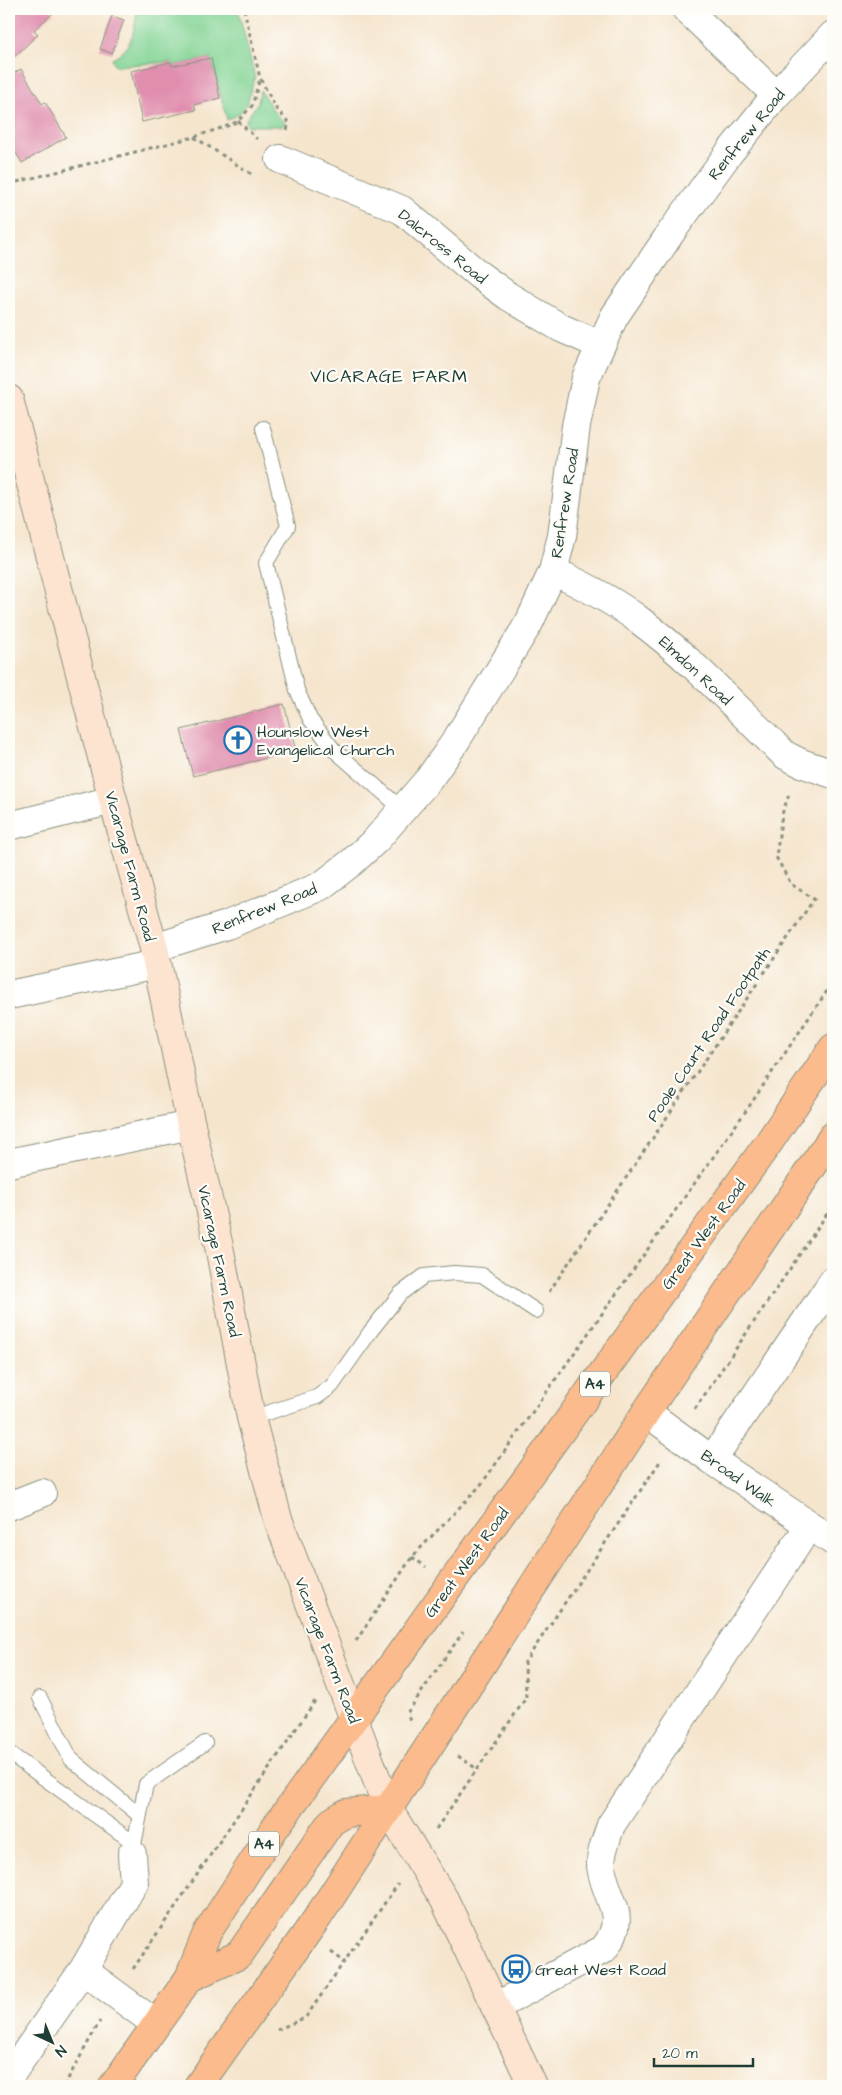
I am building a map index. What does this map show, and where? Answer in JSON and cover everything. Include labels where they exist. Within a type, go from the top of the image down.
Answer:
[{"type":"highway","name":"Great West Road","points":[[113,2086],[189,1978],[208,1933],[274,1828],[767,1145],[833,1048]]},
{"type":"highway","points":[[198,2086],[318,1917],[646,1412],[833,1136]]},
{"type":"highway","name":"A4","points":[[189,1978],[239,1955],[331,1822],[346,1813],[388,1809]]},
{"type":"street","points":[[686,9],[776,95]]},
{"type":"street","name":"Renfrew Road","points":[[9,995],[155,956],[321,886],[376,840],[429,779],[466,725],[529,624],[553,570],[562,536],[576,426],[586,378],[614,318],[672,230],[729,153],[776,95],[833,35]]},
{"type":"street","name":"Dalcross Road","points":[[280,160],[402,210],[479,275],[508,296],[561,328],[600,345]]},
{"type":"street","name":"Vicarage Farm Road","points":[[9,399],[155,956],[220,1251],[252,1418],[278,1520],[388,1809],[444,1899],[533,2086]]},
{"type":"street","name":"Elmdon Road","points":[[553,570],[586,586],[644,624],[687,660],[785,754],[801,763],[833,774]]},
{"type":"street","points":[[9,826],[113,800]]},
{"type":"street","points":[[9,1163],[191,1125]]},
{"type":"street","points":[[712,1460],[833,1281]]},
{"type":"street","name":"Broad Walk","points":[[646,1412],[712,1460],[833,1541]]},
{"type":"street","points":[[9,1506],[42,1494]]},
{"type":"street","points":[[495,2007],[604,1949],[613,1938],[618,1921],[601,1866],[603,1848],[611,1826],[810,1526]]},
{"type":"street","points":[[9,2077],[83,1970],[134,1883],[133,1848]]},
{"type":"street","points":[[83,1970],[115,1996],[156,2024]]},
{"type":"lane","points":[[263,428],[288,526],[266,563],[297,690],[310,719],[334,750],[402,809]]},
{"type":"lane","points":[[252,1418],[317,1397],[332,1386],[370,1332],[400,1294],[424,1276],[454,1273],[482,1275],[536,1311]]},
{"type":"lane","points":[[40,1698],[71,1759],[139,1815]]},
{"type":"lane","points":[[9,1753],[133,1848],[146,1784],[205,1743]]},
{"type":"path","points":[[194,137],[252,175],[280,160],[289,123],[276,108],[260,78],[244,9]]},
{"type":"path","points":[[9,184],[194,137],[238,121],[252,106],[260,78]]},
{"type":"path","name":"Poole Court Road Footpath","points":[[536,1311],[814,899],[791,884],[776,857],[782,814],[801,763]]},
{"type":"path","name":"Great West Road","points":[[359,1636],[412,1557],[480,1486],[750,1105],[833,982]]},
{"type":"path","points":[[699,1402],[833,1204]]},
{"type":"path","points":[[436,1830],[526,1698],[525,1662],[658,1464]]},
{"type":"path","points":[[412,1557],[432,1570]]},
{"type":"path","points":[[413,1725],[407,1712],[466,1628]]},
{"type":"path","points":[[64,2086],[115,1996],[317,1698]]},
{"type":"path","points":[[456,1755],[477,1769]]},
{"type":"path","points":[[306,2017],[395,1889]]},
{"type":"path","points":[[330,1951],[345,1962]]},
{"type":"green space","points":[[137,9],[238,9],[255,77],[247,104],[240,113],[227,120],[211,58],[172,66],[171,62],[115,66],[112,59],[124,50],[131,38]]},
{"type":"green space","points":[[260,90],[275,113],[285,123],[282,126],[248,126],[246,120],[258,102]]},
{"type":"building","points":[[9,9],[51,9],[53,13],[34,30],[38,34],[9,62]]},
{"type":"building","points":[[112,16],[124,20],[112,53],[100,49]]},
{"type":"building","points":[[211,58],[220,98],[194,105],[196,110],[142,122],[131,71],[171,62],[172,66]]},
{"type":"building","points":[[21,69],[42,104],[45,102],[66,137],[22,163],[9,141],[9,76]]},
{"type":"building","name":"Hounslow West Evangelical Church","points":[[284,704],[296,751],[193,776],[181,730]]},
{"type":"place","name":"Hounslow West Evangelical Church","points":[[238,740]]},
{"type":"place","name":"Great West Road","points":[[516,1969]]},
{"type":"district","name":"VICARAGE FARM","points":[[389,376]]}]
